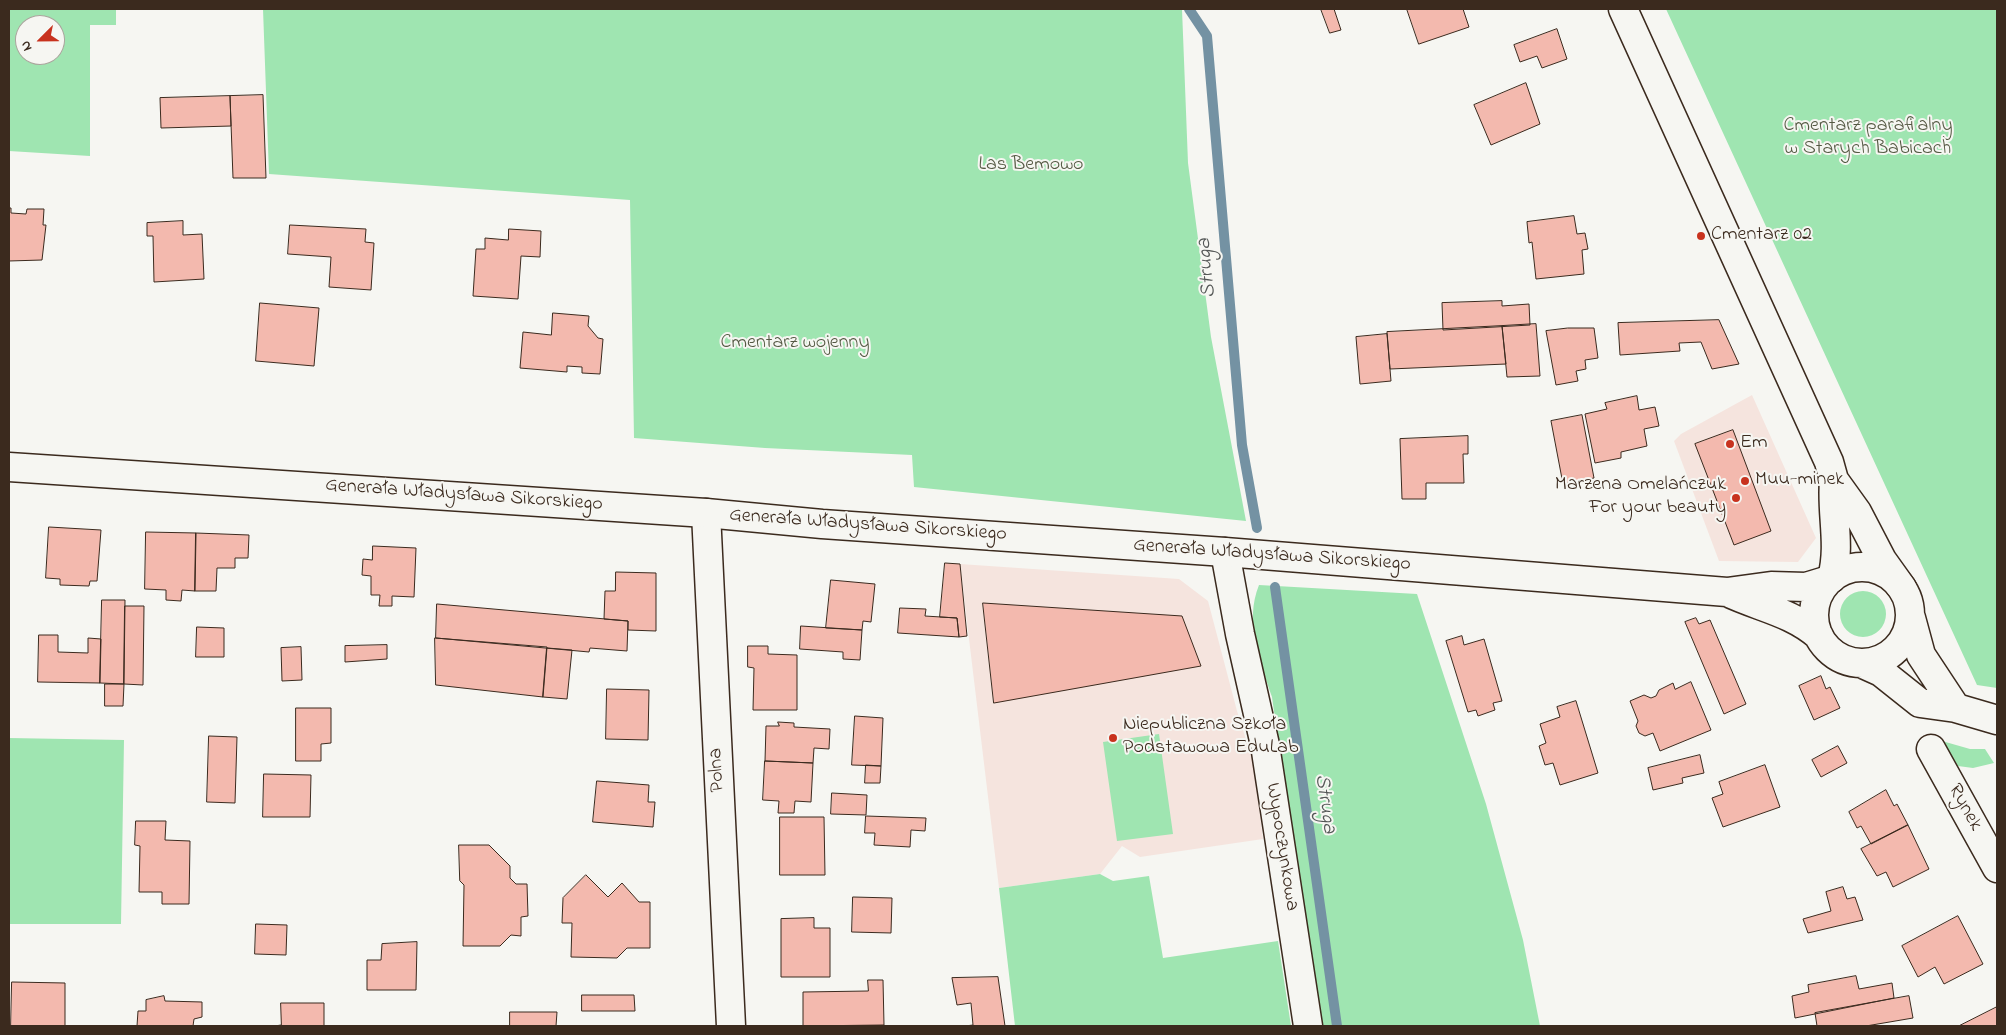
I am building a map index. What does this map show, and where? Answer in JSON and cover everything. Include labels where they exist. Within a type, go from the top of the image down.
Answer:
[{"type":"main road","points":[[1623,9],[1829,462],[1834,480],[1833,513],[1837,544],[1836,563],[1830,579],[1816,603],[1814,623],[1819,636],[1826,647],[1836,656],[1881,672],[1920,703],[1956,708],[1997,720]]},
{"type":"main road","name":"Generała Władysława Sikorskiego","points":[[9,467],[706,513],[822,524],[1225,552],[1727,592],[1771,586],[1806,587],[1830,579]]},
{"type":"main road","points":[[1834,480],[1857,512],[1882,560],[1902,588],[1908,600],[1921,655],[1956,708]]},
{"type":"main road","name":"Polna","points":[[706,513],[731,1026]]},
{"type":"main road","name":"Wypoczynkowa","points":[[1225,552],[1240,634],[1265,746],[1308,1026]]},
{"type":"main road","points":[[1830,579],[1850,568],[1872,568],[1887,574],[1902,588]]},
{"type":"main road","name":"Generała Władysława Sikorskiego","points":[[1727,592],[1751,603],[1799,620],[1819,636]]},
{"type":"main road","points":[[1860,664],[1873,663],[1891,654],[1904,640],[1911,618]]},
{"type":"main road","name":"Rynek","points":[[1931,749],[1997,868]]},
{"type":"shaded area","points":[[1752,395],[1816,538],[1798,562],[1719,561],[1674,441],[1681,434]]},
{"type":"shaded area","name":"Niepubliczna Szkoła Podstawowa EduLab","points":[[960,564],[1179,579],[1208,601],[1237,711],[1254,765],[1263,839],[1140,857],[1122,846],[1100,874],[999,888]]},
{"type":"green space","points":[[9,9],[116,9],[116,25],[90,25],[90,156],[9,151]]},
{"type":"green space","name":"Las Bemowo","points":[[263,9],[1182,9],[1188,163],[1211,337],[1246,521],[914,487],[912,455],[765,448],[634,438],[630,200],[269,174]]},
{"type":"green space","name":"Cmentarz parafialny w Starych Babicach","points":[[1666,9],[1997,9],[1997,688],[1977,685]]},
{"type":"green space","points":[[1259,585],[1417,594],[1486,804],[1523,940],[1540,1026],[1318,1026],[1272,697],[1255,641],[1253,627],[1255,599]]},
{"type":"green space","points":[[1858,591],[1868,591],[1882,601],[1886,614],[1882,627],[1876,633],[1868,637],[1858,637],[1844,627],[1840,619],[1840,609],[1850,595]]},
{"type":"green space","points":[[1159,734],[1173,834],[1117,841],[1103,742]]},
{"type":"green space","points":[[9,738],[124,740],[121,924],[9,924]]},
{"type":"green space","points":[[1942,741],[1970,749],[1985,749],[1994,763],[1973,768],[1958,766]]},
{"type":"green space","points":[[1100,874],[1113,881],[1149,876],[1163,958],[1278,941],[1291,1026],[1015,1026],[999,888]]},
{"type":"building","points":[[1321,9],[1334,9],[1341,30],[1330,33]]},
{"type":"building","points":[[1407,9],[1463,9],[1469,27],[1419,44]]},
{"type":"building","points":[[1557,29],[1567,59],[1542,68],[1537,56],[1520,62],[1514,45]]},
{"type":"building","points":[[1526,83],[1540,124],[1491,145],[1474,105]]},
{"type":"building","points":[[263,95],[266,178],[233,178],[230,96]]},
{"type":"building","points":[[230,96],[231,126],[161,128],[160,98]]},
{"type":"building","points":[[9,208],[11,208],[11,213],[26,214],[27,209],[44,209],[43,225],[46,225],[42,260],[9,261]]},
{"type":"building","points":[[1574,216],[1577,234],[1585,233],[1588,249],[1582,250],[1584,274],[1536,279],[1532,242],[1529,243],[1527,222]]},
{"type":"building","points":[[183,221],[183,235],[202,234],[204,279],[154,282],[153,236],[147,236],[147,223]]},
{"type":"building","points":[[290,225],[366,229],[365,242],[374,243],[371,290],[329,287],[331,257],[288,254]]},
{"type":"building","points":[[509,229],[541,231],[540,257],[521,256],[518,299],[473,296],[476,249],[485,249],[485,238],[508,240]]},
{"type":"building","points":[[1502,301],[1502,306],[1529,304],[1530,325],[1443,330],[1442,303]]},
{"type":"building","points":[[260,303],[319,308],[314,366],[256,361]]},
{"type":"building","points":[[553,313],[589,316],[588,326],[598,338],[603,339],[600,374],[582,373],[582,367],[567,366],[567,372],[520,368],[523,332],[551,335]]},
{"type":"building","points":[[1719,320],[1739,364],[1712,369],[1701,342],[1679,343],[1680,351],[1620,355],[1618,323]]},
{"type":"building","points":[[1536,324],[1540,376],[1507,377],[1502,326]]},
{"type":"building","points":[[1502,326],[1506,364],[1390,369],[1387,332]]},
{"type":"building","points":[[1568,328],[1594,328],[1598,358],[1585,360],[1586,369],[1576,371],[1578,381],[1556,385],[1546,331]]},
{"type":"building","points":[[1387,334],[1391,381],[1360,384],[1356,337]]},
{"type":"building","points":[[1637,396],[1639,410],[1655,407],[1659,426],[1644,429],[1647,446],[1621,452],[1621,458],[1595,463],[1585,414],[1607,409],[1605,403]]},
{"type":"building","points":[[1582,415],[1594,478],[1563,484],[1551,421]]},
{"type":"building","points":[[1733,430],[1771,531],[1734,545],[1695,444]]},
{"type":"building","points":[[1468,436],[1468,454],[1463,454],[1464,483],[1426,483],[1426,499],[1402,499],[1400,439]]},
{"type":"building","points":[[49,527],[101,530],[97,581],[90,581],[89,586],[60,585],[60,579],[46,578]]},
{"type":"building","points":[[146,532],[196,533],[195,591],[182,590],[181,601],[166,600],[166,590],[145,589]]},
{"type":"building","points":[[196,533],[249,535],[248,558],[235,558],[235,568],[217,568],[216,591],[195,591]]},
{"type":"building","points":[[373,546],[416,548],[414,597],[392,596],[392,606],[379,606],[380,595],[371,595],[371,576],[362,575],[363,559],[372,560]]},
{"type":"building","points":[[945,563],[960,564],[967,636],[959,637],[957,618],[940,617]]},
{"type":"building","points":[[616,572],[656,573],[656,631],[628,630],[628,621],[604,619],[605,591],[615,591]]},
{"type":"building","points":[[831,580],[875,584],[871,622],[863,621],[862,630],[826,628]]},
{"type":"building","points":[[102,600],[125,600],[124,684],[100,683]]},
{"type":"building","points":[[983,603],[1182,616],[1201,666],[994,703]]},
{"type":"building","points":[[437,604],[628,621],[627,651],[590,648],[589,652],[436,638]]},
{"type":"building","points":[[125,606],[144,606],[143,685],[124,684]]},
{"type":"building","points":[[900,608],[926,609],[925,616],[957,618],[959,637],[898,633]]},
{"type":"building","points":[[1696,618],[1699,624],[1710,620],[1746,704],[1724,714],[1685,622]]},
{"type":"building","points":[[801,626],[862,630],[860,660],[843,659],[843,652],[800,649]]},
{"type":"building","points":[[197,627],[224,628],[224,657],[196,657]]},
{"type":"building","points":[[39,635],[58,635],[58,652],[88,653],[88,638],[101,639],[100,683],[38,682]]},
{"type":"building","points":[[1462,636],[1464,645],[1484,639],[1502,701],[1493,703],[1495,710],[1478,716],[1476,710],[1468,712],[1446,641]]},
{"type":"building","points":[[435,638],[547,647],[543,697],[436,685]]},
{"type":"building","points":[[387,645],[387,659],[345,662],[345,646]]},
{"type":"building","points":[[748,646],[768,646],[768,654],[797,655],[797,710],[753,710],[754,668],[748,667]]},
{"type":"building","points":[[301,647],[302,680],[282,681],[281,648]]},
{"type":"building","points":[[547,648],[572,650],[567,699],[543,697]]},
{"type":"building","points":[[1821,676],[1826,689],[1830,687],[1840,708],[1814,720],[1799,686]]},
{"type":"building","points":[[1691,682],[1711,730],[1660,751],[1653,733],[1645,736],[1639,733],[1636,726],[1638,721],[1630,701],[1644,695],[1651,698],[1656,696],[1659,690],[1673,683],[1675,689]]},
{"type":"building","points":[[105,684],[124,684],[123,706],[105,706]]},
{"type":"building","points":[[607,689],[649,690],[648,740],[606,739]]},
{"type":"building","points":[[1576,701],[1598,773],[1560,785],[1553,763],[1545,765],[1539,746],[1546,743],[1540,724],[1560,717],[1557,707]]},
{"type":"building","points":[[296,708],[331,708],[331,743],[321,744],[321,761],[296,761]]},
{"type":"building","points":[[855,716],[883,718],[881,766],[852,765]]},
{"type":"building","points":[[778,722],[794,723],[794,727],[830,729],[829,749],[814,748],[813,763],[765,761],[766,726],[779,726]]},
{"type":"building","points":[[209,736],[237,737],[235,803],[207,802]]},
{"type":"building","points":[[1838,746],[1847,763],[1821,777],[1812,760]]},
{"type":"building","points":[[1700,755],[1704,773],[1682,778],[1683,783],[1653,790],[1648,768]]},
{"type":"building","points":[[765,761],[813,763],[811,802],[795,801],[794,813],[778,813],[779,801],[763,800]]},
{"type":"building","points":[[866,765],[881,766],[880,783],[865,783]]},
{"type":"building","points":[[1765,765],[1780,807],[1723,827],[1712,798],[1723,794],[1719,782]]},
{"type":"building","points":[[264,774],[311,775],[310,817],[263,817]]},
{"type":"building","points":[[597,781],[649,785],[648,802],[655,802],[653,827],[593,822]]},
{"type":"building","points":[[1886,790],[1894,806],[1897,804],[1908,825],[1871,844],[1861,826],[1857,828],[1849,812]]},
{"type":"building","points":[[832,793],[867,795],[866,815],[831,814]]},
{"type":"building","points":[[866,816],[926,818],[925,831],[911,830],[910,847],[874,845],[875,833],[865,833]]},
{"type":"building","points":[[780,817],[824,817],[825,875],[780,875]]},
{"type":"building","points":[[136,821],[166,821],[165,840],[190,841],[189,904],[162,904],[162,892],[139,892],[140,846],[135,845]]},
{"type":"building","points":[[1908,825],[1929,869],[1893,887],[1886,872],[1877,876],[1861,849]]},
{"type":"building","points":[[459,845],[489,845],[510,866],[510,878],[516,884],[527,884],[528,916],[521,917],[521,936],[511,935],[500,946],[463,946],[464,885],[460,881]]},
{"type":"building","points":[[586,875],[608,897],[622,883],[639,902],[650,902],[650,948],[627,948],[617,958],[571,957],[572,923],[562,923],[563,898]]},
{"type":"building","points":[[1843,887],[1847,899],[1855,897],[1863,920],[1808,933],[1803,919],[1831,911],[1826,892]]},
{"type":"building","points":[[853,897],[892,898],[891,933],[852,932]]},
{"type":"building","points":[[1958,916],[1983,964],[1944,984],[1935,967],[1918,977],[1902,946]]},
{"type":"building","points":[[814,918],[814,928],[830,928],[830,977],[781,977],[781,919]]},
{"type":"building","points":[[256,924],[287,925],[286,955],[255,954]]},
{"type":"building","points":[[417,942],[416,990],[367,990],[367,960],[381,960],[382,944]]},
{"type":"building","points":[[1856,976],[1859,989],[1892,983],[1894,998],[1795,1018],[1792,996],[1809,992],[1808,985]]},
{"type":"building","points":[[998,977],[1005,1026],[965,1026],[973,1025],[971,1003],[957,1005],[952,978]]},
{"type":"building","points":[[868,980],[883,980],[884,1025],[803,1026],[803,992],[868,991]]},
{"type":"building","points":[[12,982],[65,983],[65,1026],[11,1026]]},
{"type":"building","points":[[582,995],[634,995],[635,1011],[582,1011]]},
{"type":"building","points":[[164,996],[165,1001],[202,1002],[202,1017],[194,1019],[193,1026],[137,1026],[138,1011],[146,1011],[146,1000]]},
{"type":"building","points":[[1909,996],[1913,1018],[1866,1026],[1817,1026],[1815,1013]]},
{"type":"building","points":[[281,1003],[324,1003],[324,1026],[275,1026],[281,1025]]},
{"type":"building","points":[[1997,1007],[1997,1026],[1959,1026]]},
{"type":"building","points":[[510,1012],[557,1012],[556,1026],[510,1026]]},
{"type":"waterway","name":"Struga","points":[[1189,9],[1207,36],[1242,445],[1257,528]]},
{"type":"waterway","name":"Struga","points":[[1275,587],[1337,1026]]},
{"type":"place","name":"Cmentarz 02","points":[[1701,236]]},
{"type":"place","name":"Em","points":[[1730,444]]},
{"type":"place","name":"Muu-minek","points":[[1745,481]]},
{"type":"place","name":"Marzena Omelańczuk For your beauty","points":[[1736,498]]},
{"type":"place","name":"Niepubliczna Szkoła Podstawowa EduLab","points":[[1113,738]]},
{"type":"park label","name":"Cmentarz wojenny","points":[[795,344]]}]
